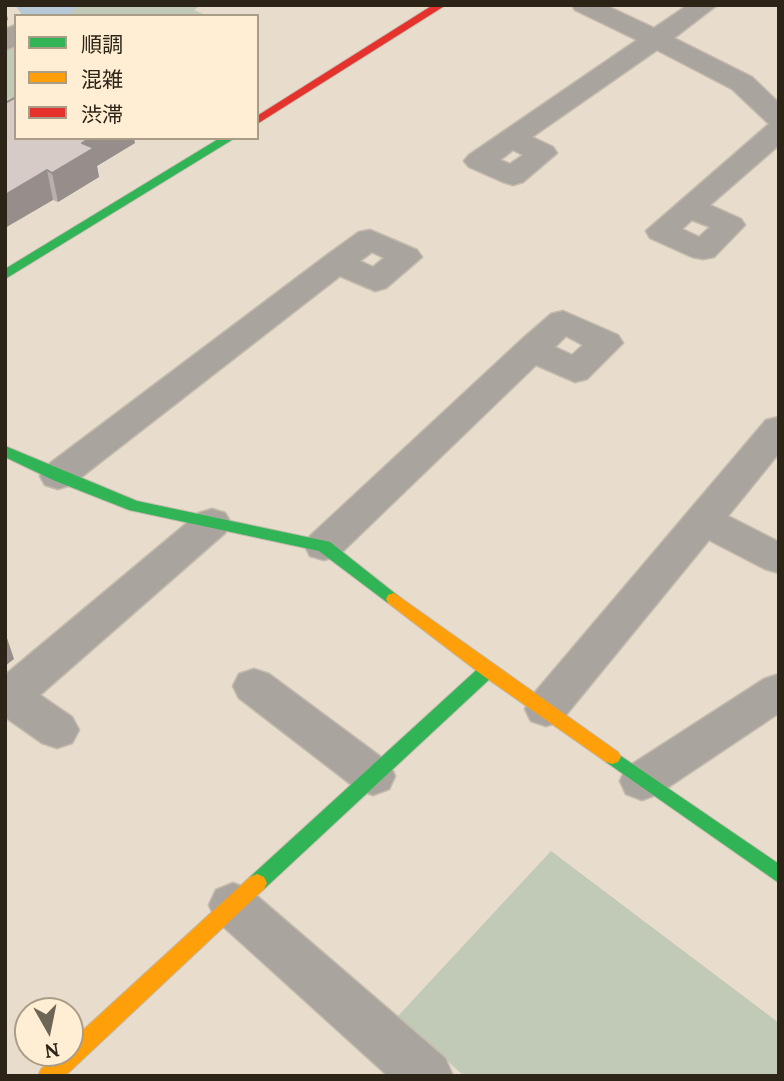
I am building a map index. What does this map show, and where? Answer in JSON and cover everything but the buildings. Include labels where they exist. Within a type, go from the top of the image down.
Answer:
[{"type":"street","points":[[259,120],[441,5]]},
{"type":"street","points":[[584,5],[654,39],[754,80],[779,118]]},
{"type":"street","points":[[512,139],[705,5]]},
{"type":"street","points":[[689,207],[779,130]]},
{"type":"street","points":[[5,275],[226,140]]},
{"type":"street","points":[[58,476],[338,262]]},
{"type":"street","points":[[324,546],[532,349]]},
{"type":"street","points":[[546,709],[779,429]]},
{"type":"street","points":[[5,451],[58,476],[134,506],[324,546],[488,670],[779,875]]},
{"type":"street","points":[[703,520],[779,559]]},
{"type":"street","points":[[57,730],[7,698],[212,523]]},
{"type":"street","points":[[49,1076],[488,670]]},
{"type":"street","points":[[254,685],[373,776]]},
{"type":"street","points":[[642,781],[779,691]]},
{"type":"street","points":[[233,905],[427,1076]]},
{"type":"green space","points":[[59,5],[201,5],[194,10],[203,14],[47,14],[61,7]]},
{"type":"green space","points":[[14,35],[14,97],[5,100],[5,42]]},
{"type":"green space","points":[[551,851],[779,1023],[779,1076],[464,1076],[398,1016]]},
{"type":"waterway","points":[[42,5],[49,7]]},
{"type":"traffic: fast","points":[[5,275],[226,140]]},
{"type":"traffic: fast","points":[[5,451],[58,476],[134,506],[324,546],[394,599]]},
{"type":"traffic: fast","points":[[257,883],[488,670]]},
{"type":"traffic: fast","points":[[612,757],[779,875]]},
{"type":"traffic: slow","points":[[394,599],[488,670],[612,757]]},
{"type":"traffic: slow","points":[[49,1076],[257,883]]},
{"type":"traffic: jam","points":[[259,120],[441,5]]}]
